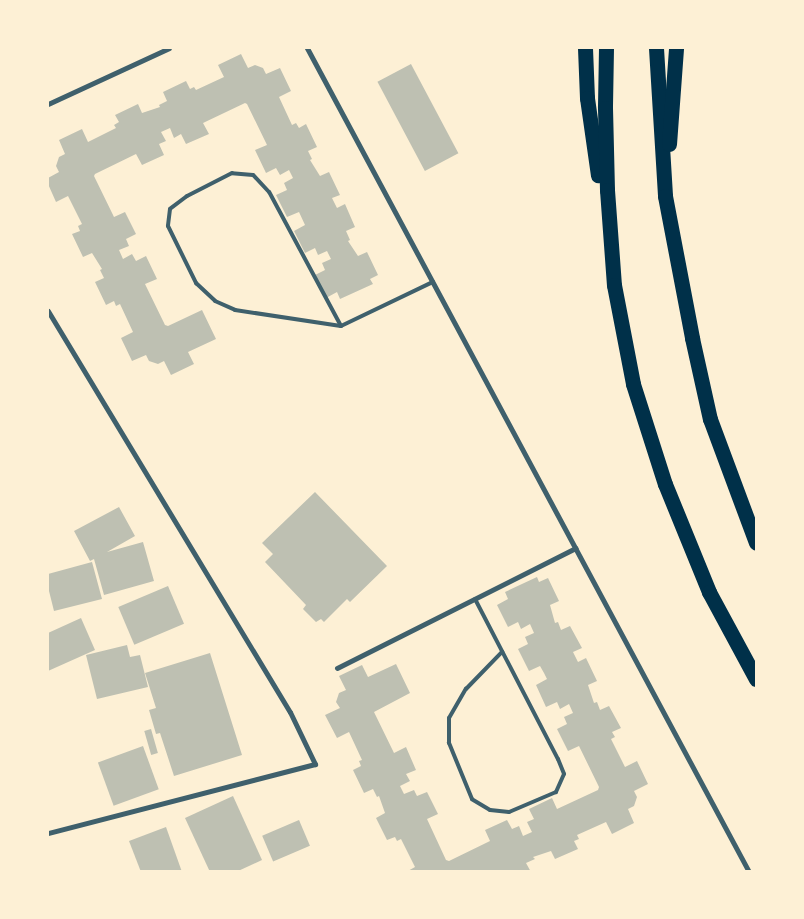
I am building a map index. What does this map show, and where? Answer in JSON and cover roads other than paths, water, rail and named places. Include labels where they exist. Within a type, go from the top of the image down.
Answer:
[{"type":"highway","points":[[585,48],[587,98],[614,285],[634,384],[665,484],[709,592],[756,679]]},
{"type":"highway","points":[[606,48],[604,108],[607,190],[614,285]]},
{"type":"highway","points":[[656,48],[665,196],[710,419],[756,543]]},
{"type":"highway","points":[[665,196],[676,48]]},
{"type":"street","points":[[48,104],[169,48]]},
{"type":"street","points":[[307,48],[749,872]]},
{"type":"street","points":[[48,311],[290,712],[315,764],[48,833]]},
{"type":"street","points":[[337,668],[576,548]]},
{"type":"lane","points":[[341,326],[269,192],[253,175],[232,173],[187,196],[170,209],[168,226],[196,283],[215,301],[236,310],[341,326],[433,282]]},
{"type":"lane","points":[[475,599],[558,759],[564,774],[556,792],[509,812],[490,810],[472,799],[449,743],[449,718],[466,689],[502,652]]}]
